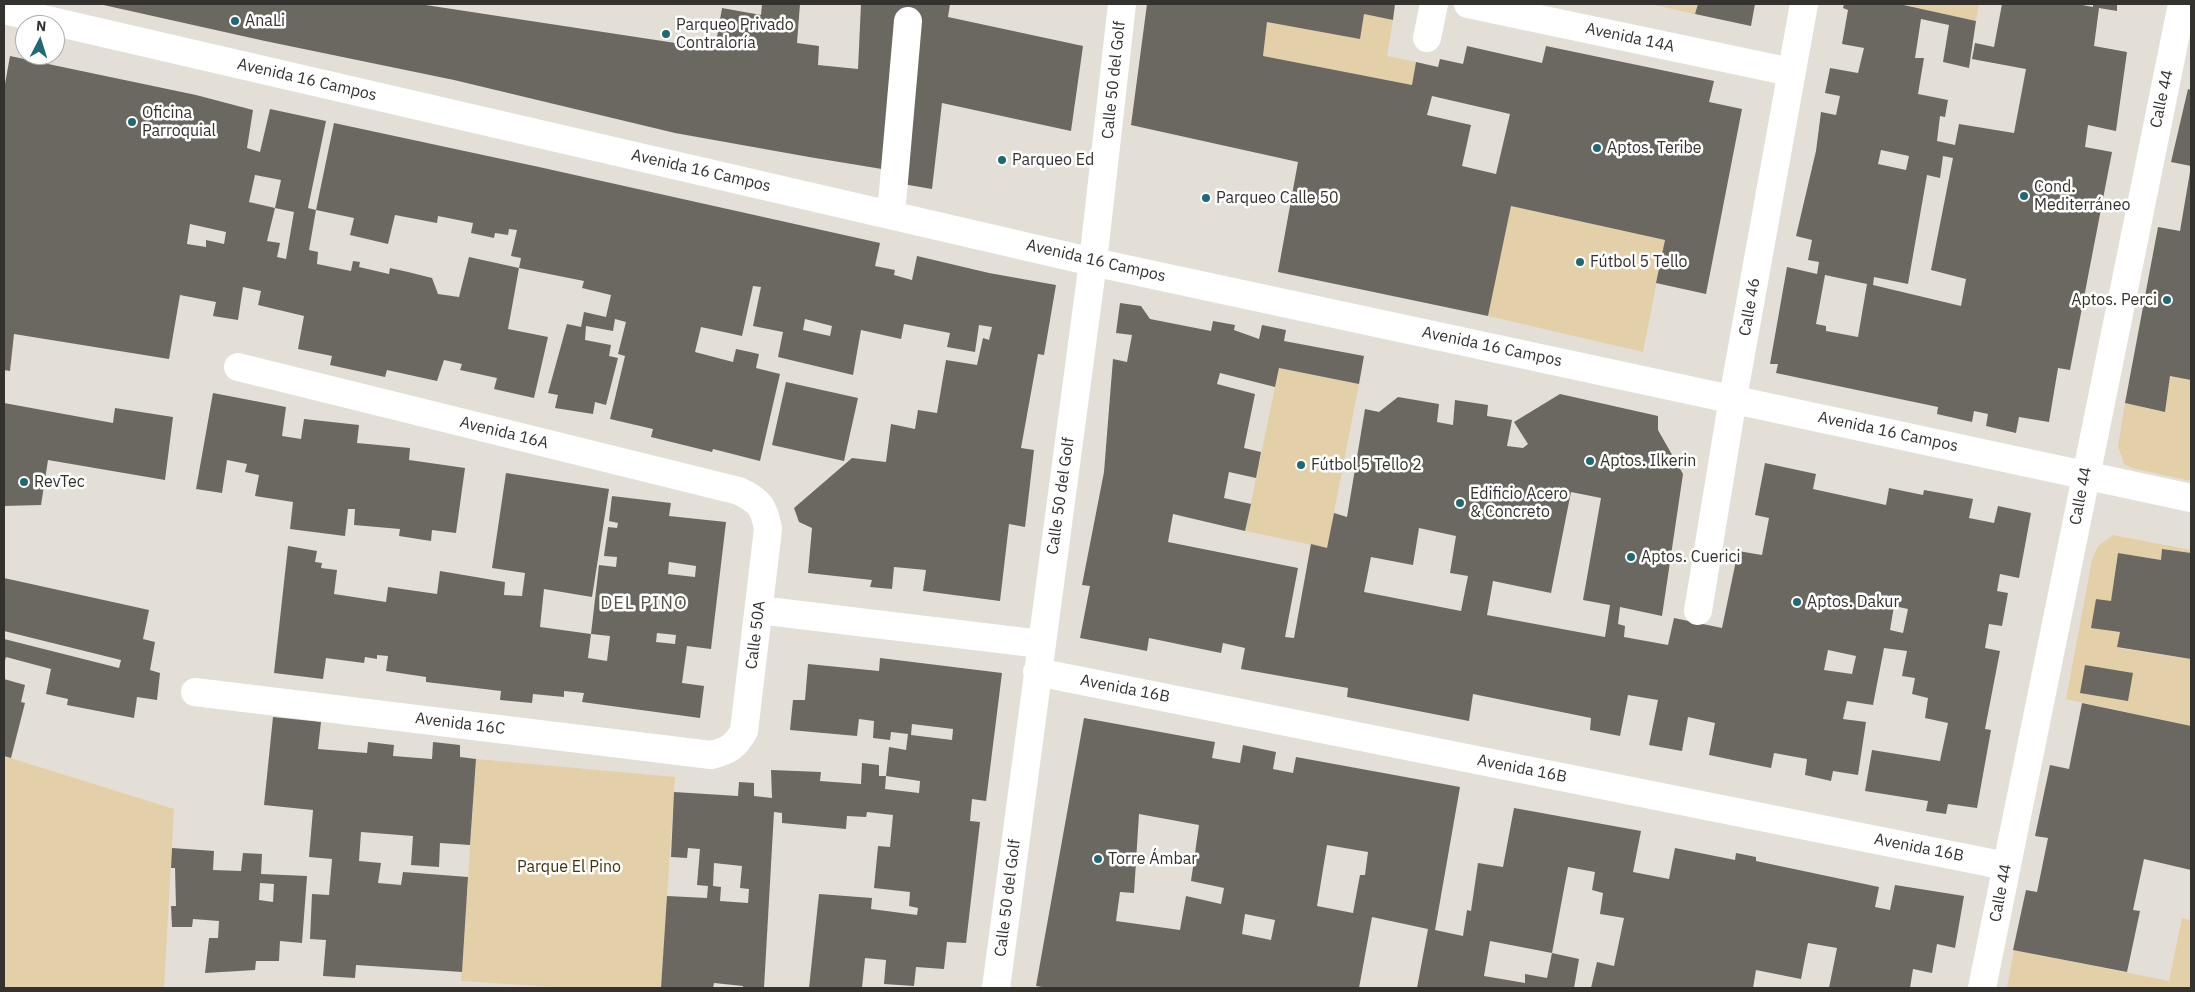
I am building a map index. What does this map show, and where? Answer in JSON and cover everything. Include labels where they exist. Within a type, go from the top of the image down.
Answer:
[{"type":"street","name":"Calle 50 del Golf","points":[[996,988],[1093,262],[1122,4]]},
{"type":"street","points":[[1426,38],[1434,4]]},
{"type":"street","name":"Avenida 14A","points":[[1468,4],[1791,72]]},
{"type":"street","name":"Calle 46","points":[[1698,611],[1804,4]]},
{"type":"street","name":"Calle 44","points":[[1982,988],[2182,4]]},
{"type":"street","name":"Avenida 16 Campos","points":[[4,10],[1093,262],[1734,398],[2191,498]]},
{"type":"street","points":[[891,215],[908,21]]},
{"type":"street","name":"Avenida 16A","points":[[238,367],[739,491],[752,497],[764,509]]},
{"type":"street","name":"Calle 50A","points":[[725,752],[736,745],[744,731],[768,530],[764,509]]},
{"type":"street","points":[[759,610],[1041,644]]},
{"type":"street","name":"Avenida 16B","points":[[1037,672],[2006,866]]},
{"type":"street","name":"Avenida 16C","points":[[195,692],[711,755],[725,752]]},
{"type":"green space","points":[[1650,4],[1698,4],[1695,14]]},
{"type":"green space","points":[[1899,4],[1979,4],[1976,21]]},
{"type":"green space","points":[[1364,14],[1393,20],[1387,56],[1416,62],[1412,85],[1263,56],[1267,22]]},
{"type":"green space","name":"Fútbol 5 Tello","points":[[1511,206],[1665,240],[1643,352],[1488,316]]},
{"type":"green space","name":"Fútbol 5 Tello 2","points":[[1279,368],[1359,384],[1327,548],[1245,531]]},
{"type":"green space","points":[[2170,376],[2191,380],[2191,481],[2132,468],[2124,464],[2118,446],[2125,403],[2164,412]]},
{"type":"green space","points":[[2113,535],[2191,550],[2191,553],[2162,549],[2161,560],[2118,553],[2111,601],[2120,632],[2118,648],[2191,659],[2191,726],[2066,699],[2092,560],[2098,546]]},
{"type":"green space","points":[[4,756],[174,809],[164,988],[4,988]]},
{"type":"green space","name":"Parque El Pino","points":[[476,759],[675,777],[661,988],[568,988],[461,981]]},
{"type":"green space","points":[[2182,918],[2191,920],[2191,988],[2007,988],[2014,950],[2169,981]]},
{"type":"building","points":[[99,4],[419,4],[715,49],[722,8],[761,15],[762,4],[800,4],[797,43],[819,46],[818,65],[858,69],[861,4],[950,4],[948,17],[1083,46],[1071,131],[942,103],[932,189],[897,183],[888,170],[675,133],[454,80]]},
{"type":"building","points":[[1147,4],[1395,4],[1393,20],[1364,14],[1360,39],[1267,22],[1263,56],[1412,85],[1416,62],[1438,67],[1440,59],[1463,64],[1467,46],[1542,63],[1546,46],[1714,81],[1709,102],[1742,109],[1706,294],[1656,283],[1665,240],[1511,206],[1488,316],[1278,272],[1298,162],[1131,125]],"holes":[[[1432,96],[1510,114],[1496,174],[1462,166],[1471,125],[1427,115]]]},
{"type":"building","points":[[1698,4],[1755,4],[1751,26],[1695,14]]},
{"type":"building","points":[[1844,4],[1899,4],[1976,21],[1969,68],[1943,62],[1949,25],[1921,19],[1915,58],[1924,58],[1918,94],[1948,100],[1945,117],[1940,116],[1937,141],[1955,145],[1959,124],[2014,133],[2026,69],[1972,59],[1975,43],[1994,47],[2002,4],[2077,4],[2093,7],[2093,4],[2117,4],[2117,11],[2099,8],[2094,46],[2127,52],[2116,131],[2088,125],[2085,147],[2112,152],[2070,370],[2058,368],[2049,422],[2019,417],[2016,433],[1986,426],[1988,414],[1974,411],[1972,422],[1937,414],[1938,407],[1776,373],[1778,364],[1770,364],[1787,267],[1817,274],[1819,262],[1808,260],[1812,240],[1796,236],[1816,151],[1821,112],[1836,115],[1840,96],[1825,93],[1830,68],[1858,73],[1864,48],[1842,44],[1848,10],[1843,8]],"holes":[[[1881,150],[1909,156],[1906,170],[1878,164]],[[1943,156],[1953,158],[1931,270],[1966,279],[1961,306],[1873,285],[1874,277],[1908,284],[1927,175],[1940,178]],[[1825,275],[1867,284],[1858,337],[1826,331],[1826,326],[1816,324]]]},
{"type":"building","points":[[10,56],[15,57],[15,65],[53,65],[196,95],[253,110],[247,148],[260,152],[270,109],[326,121],[308,208],[316,210],[309,250],[318,252],[317,264],[351,271],[353,261],[360,262],[359,267],[389,274],[390,268],[408,272],[432,278],[438,294],[459,297],[469,257],[519,268],[508,329],[548,337],[534,398],[494,389],[497,378],[460,370],[462,364],[444,360],[437,381],[387,370],[385,377],[330,365],[332,356],[298,349],[304,316],[258,305],[261,291],[243,287],[238,320],[213,316],[216,302],[180,295],[169,359],[14,334],[10,371],[4,370],[4,89]],"holes":[[[255,175],[281,180],[275,208],[249,202]],[[275,208],[294,212],[286,259],[277,257],[280,243],[267,241]],[[190,224],[226,232],[224,244],[206,240],[206,247],[187,244]]]},
{"type":"building","points":[[2188,89],[2191,90],[2191,166],[2171,162]]},
{"type":"building","points":[[334,123],[880,243],[875,266],[895,270],[894,275],[912,280],[917,256],[989,273],[1056,285],[1044,355],[1038,354],[1021,448],[1034,450],[1025,527],[1009,524],[1000,601],[923,591],[926,570],[894,567],[892,589],[870,587],[872,580],[808,573],[812,528],[799,522],[794,508],[852,458],[886,462],[891,424],[915,429],[918,410],[937,413],[946,360],[977,365],[983,338],[989,340],[992,327],[979,325],[975,352],[947,347],[950,333],[904,324],[901,339],[861,330],[853,375],[778,357],[783,332],[753,326],[761,287],[753,286],[742,336],[701,327],[695,352],[733,362],[736,349],[759,354],[756,368],[780,374],[760,461],[713,449],[712,452],[651,437],[653,429],[610,419],[625,356],[618,354],[626,322],[615,319],[613,331],[586,326],[585,340],[611,345],[609,356],[618,358],[606,405],[595,402],[593,414],[555,408],[558,395],[548,393],[567,324],[581,327],[584,312],[606,317],[611,295],[582,288],[584,281],[519,268],[521,258],[511,256],[517,230],[509,229],[508,235],[495,233],[494,238],[471,233],[473,223],[438,216],[437,223],[395,215],[388,244],[350,235],[354,218],[316,210]],"holes":[[[805,319],[832,326],[830,336],[803,330]]]},
{"type":"building","name":"Aptos. Perci","points":[[2190,172],[2191,380],[2170,376],[2165,412],[2125,403],[2158,227],[2180,231]]},
{"type":"building","points":[[1120,303],[1141,306],[1150,319],[1211,331],[1213,321],[1235,325],[1234,330],[1259,339],[1262,325],[1286,330],[1284,341],[1364,356],[1359,384],[1279,368],[1275,387],[1220,373],[1217,384],[1255,394],[1244,448],[1261,452],[1256,478],[1229,472],[1224,498],[1251,504],[1245,531],[1173,514],[1168,542],[1298,568],[1285,637],[1294,638],[1311,544],[1327,548],[1334,513],[1347,517],[1365,409],[1379,412],[1398,397],[1439,404],[1437,422],[1453,425],[1455,400],[1488,405],[1487,416],[1512,420],[1507,446],[1523,448],[1528,444],[1514,422],[1560,394],[1658,416],[1658,430],[1683,474],[1662,616],[1620,607],[1618,624],[1625,626],[1624,637],[1668,645],[1674,618],[1722,628],[1738,551],[1762,555],[1769,518],[1755,515],[1765,463],[1816,474],[1813,489],[1886,505],[1889,488],[1923,495],[1924,490],[1973,499],[1969,518],[1994,523],[1998,506],[2031,513],[2019,578],[2000,574],[1997,591],[2008,593],[2002,626],[1989,624],[1985,648],[2000,651],[1985,729],[1991,730],[1977,808],[1948,804],[1946,814],[1926,811],[1928,801],[1865,791],[1872,750],[1940,761],[1948,723],[1925,718],[1928,698],[1912,694],[1915,678],[1902,676],[1907,651],[1884,648],[1873,705],[1847,701],[1843,719],[1866,722],[1858,775],[1833,771],[1831,781],[1805,775],[1807,759],[1774,753],[1771,768],[1709,755],[1715,723],[1688,717],[1682,751],[1649,745],[1658,700],[1628,695],[1620,736],[1590,730],[1591,718],[1473,694],[1469,721],[1347,697],[1348,688],[1241,669],[1245,648],[1223,643],[1221,653],[1149,638],[1147,651],[1080,638],[1090,586],[1082,585],[1104,472],[1113,359],[1127,362],[1132,335],[1116,333]],"holes":[[[1571,492],[1601,498],[1583,600],[1610,605],[1605,637],[1487,615],[1493,581],[1551,593]],[[1419,528],[1456,536],[1450,573],[1468,576],[1461,611],[1364,592],[1371,557],[1413,565]],[[1894,606],[1908,609],[1903,633],[1890,630]],[[1828,650],[1856,656],[1852,674],[1824,670]]]},
{"type":"building","points":[[786,382],[858,398],[844,461],[772,445]]},
{"type":"building","points":[[213,393],[286,407],[282,436],[301,439],[304,419],[359,425],[357,443],[410,448],[409,460],[465,468],[456,533],[432,530],[431,541],[399,536],[400,529],[354,525],[355,509],[348,509],[345,536],[290,529],[293,502],[255,496],[259,475],[245,472],[247,464],[227,460],[222,493],[196,489]]},
{"type":"building","points":[[4,403],[113,423],[115,408],[173,417],[165,480],[48,460],[41,505],[4,506]]},
{"type":"building","points":[[506,473],[609,489],[592,597],[544,589],[540,627],[591,634],[599,565],[616,567],[617,557],[604,556],[608,527],[617,528],[618,523],[609,521],[612,496],[671,503],[669,516],[726,522],[711,649],[687,646],[682,683],[704,686],[700,718],[582,702],[584,693],[564,691],[564,697],[533,694],[532,703],[500,700],[501,691],[426,682],[426,677],[386,671],[388,656],[377,655],[377,659],[365,657],[364,663],[326,658],[323,679],[274,673],[288,546],[317,551],[315,562],[322,563],[321,568],[337,570],[334,594],[386,602],[388,587],[437,594],[440,571],[505,582],[504,595],[522,596],[525,573],[492,568]],"holes":[[[669,562],[696,566],[695,577],[668,574]],[[657,633],[676,635],[675,644],[656,642]],[[591,634],[610,636],[607,661],[588,658]]]},
{"type":"building","points":[[2162,549],[2191,553],[2191,659],[2117,647],[2120,632],[2091,628],[2096,599],[2111,601],[2118,553],[2161,560]]},
{"type":"building","points":[[4,578],[149,610],[143,639],[155,642],[150,670],[160,673],[157,700],[137,697],[134,718],[67,705],[68,699],[46,694],[51,669],[6,657],[4,664],[4,639],[119,668],[121,660],[4,631]]},
{"type":"building","points":[[880,658],[1002,673],[986,801],[972,799],[970,821],[980,822],[966,943],[947,942],[944,969],[916,967],[914,986],[884,984],[886,960],[865,958],[862,988],[809,988],[819,894],[872,898],[871,909],[917,915],[918,908],[909,906],[910,892],[874,888],[878,846],[890,847],[893,815],[867,812],[866,817],[847,816],[846,829],[782,823],[782,813],[774,812],[764,988],[743,988],[743,986],[714,983],[713,988],[661,988],[667,896],[707,898],[708,886],[697,885],[700,849],[688,848],[687,858],[671,857],[674,792],[738,796],[739,782],[754,783],[754,796],[772,798],[771,770],[821,772],[820,781],[861,784],[862,763],[879,765],[879,776],[886,776],[889,747],[906,750],[908,734],[891,732],[890,740],[873,738],[874,721],[859,719],[857,736],[790,730],[793,700],[805,700],[808,664],[879,671]],"holes":[[[912,724],[953,729],[952,740],[911,735]],[[886,776],[920,781],[919,793],[885,789]],[[714,863],[742,866],[740,888],[749,889],[748,903],[720,901],[721,887],[713,886]]]},
{"type":"building","points":[[2085,665],[2133,673],[2128,701],[2080,693]]},
{"type":"building","points":[[4,679],[25,685],[21,702],[25,703],[11,758],[4,756]]},
{"type":"building","points":[[2082,703],[2191,726],[2191,870],[2144,859],[2133,910],[2140,911],[2127,972],[2013,950],[2026,890],[2037,892],[2048,838],[2035,836],[2050,765],[2069,769]]},
{"type":"building","points":[[273,717],[321,722],[318,749],[367,753],[368,742],[394,745],[393,756],[432,759],[433,742],[460,745],[460,757],[476,759],[470,845],[440,843],[439,867],[411,865],[413,836],[361,832],[359,861],[381,863],[378,883],[401,885],[403,872],[468,877],[462,972],[356,965],[355,978],[323,976],[326,940],[310,939],[312,894],[329,895],[332,859],[309,857],[313,810],[264,805]]},
{"type":"building","points":[[1084,718],[1215,742],[1212,758],[1240,763],[1243,745],[1276,752],[1273,769],[1293,773],[1296,757],[1460,787],[1435,930],[1463,936],[1467,910],[1471,911],[1478,863],[1503,867],[1514,808],[1641,831],[1633,872],[1669,879],[1675,848],[1735,860],[1736,853],[1756,857],[1756,861],[1879,887],[1875,907],[1890,910],[1895,885],[1964,896],[1955,948],[1937,944],[1932,973],[1913,969],[1910,988],[1829,988],[1837,948],[1808,943],[1801,979],[1756,970],[1753,988],[1591,988],[1597,962],[1614,966],[1624,918],[1600,914],[1603,893],[1592,890],[1595,872],[1568,867],[1552,953],[1579,959],[1574,988],[1417,988],[1428,929],[1372,917],[1359,988],[1048,988],[1036,986]],"holes":[[[1139,814],[1199,825],[1191,881],[1224,888],[1221,904],[1186,896],[1180,930],[1116,921],[1120,892],[1134,893]],[[1327,845],[1368,852],[1365,875],[1360,875],[1353,913],[1317,906]],[[1245,914],[1275,920],[1271,940],[1242,934]],[[1490,941],[1552,953],[1547,978],[1525,974],[1525,983],[1484,976]]]},
{"type":"building","points":[[172,848],[214,851],[213,870],[241,871],[243,853],[262,854],[261,874],[307,876],[302,943],[280,941],[279,961],[256,961],[255,970],[205,973],[209,938],[218,938],[219,921],[193,919],[192,927],[172,927],[171,906],[176,906],[175,868],[171,868]],"holes":[[[260,883],[274,884],[273,902],[259,900]]]},
{"type":"place","name":"AnaLi","points":[[235,21]]},
{"type":"place","name":"Parqueo Privado Contraloría","points":[[666,34]]},
{"type":"place","name":"Oficina Parroquial","points":[[132,122]]},
{"type":"place","name":"Aptos. Teribe","points":[[1597,148]]},
{"type":"place","name":"Parqueo Ed","points":[[1002,160]]},
{"type":"place","name":"Cond. Mediterráneo","points":[[2024,196]]},
{"type":"place","name":"Parqueo Calle 50","points":[[1206,198]]},
{"type":"place","name":"Fútbol 5 Tello","points":[[1580,262]]},
{"type":"place","name":"Aptos. Perci","points":[[2167,300]]},
{"type":"place","name":"Aptos. Ilkerin","points":[[1590,461]]},
{"type":"place","name":"Fútbol 5 Tello 2","points":[[1301,465]]},
{"type":"place","name":"RevTec","points":[[24,482]]},
{"type":"place","name":"Edificio Acero & Concreto","points":[[1460,503]]},
{"type":"place","name":"Aptos. Cuerici","points":[[1631,557]]},
{"type":"place","name":"Aptos. Dakur","points":[[1797,602]]},
{"type":"place","name":"Torre Ámbar","points":[[1098,859]]},
{"type":"district","name":"DEL PINO","points":[[644,604]]}]
